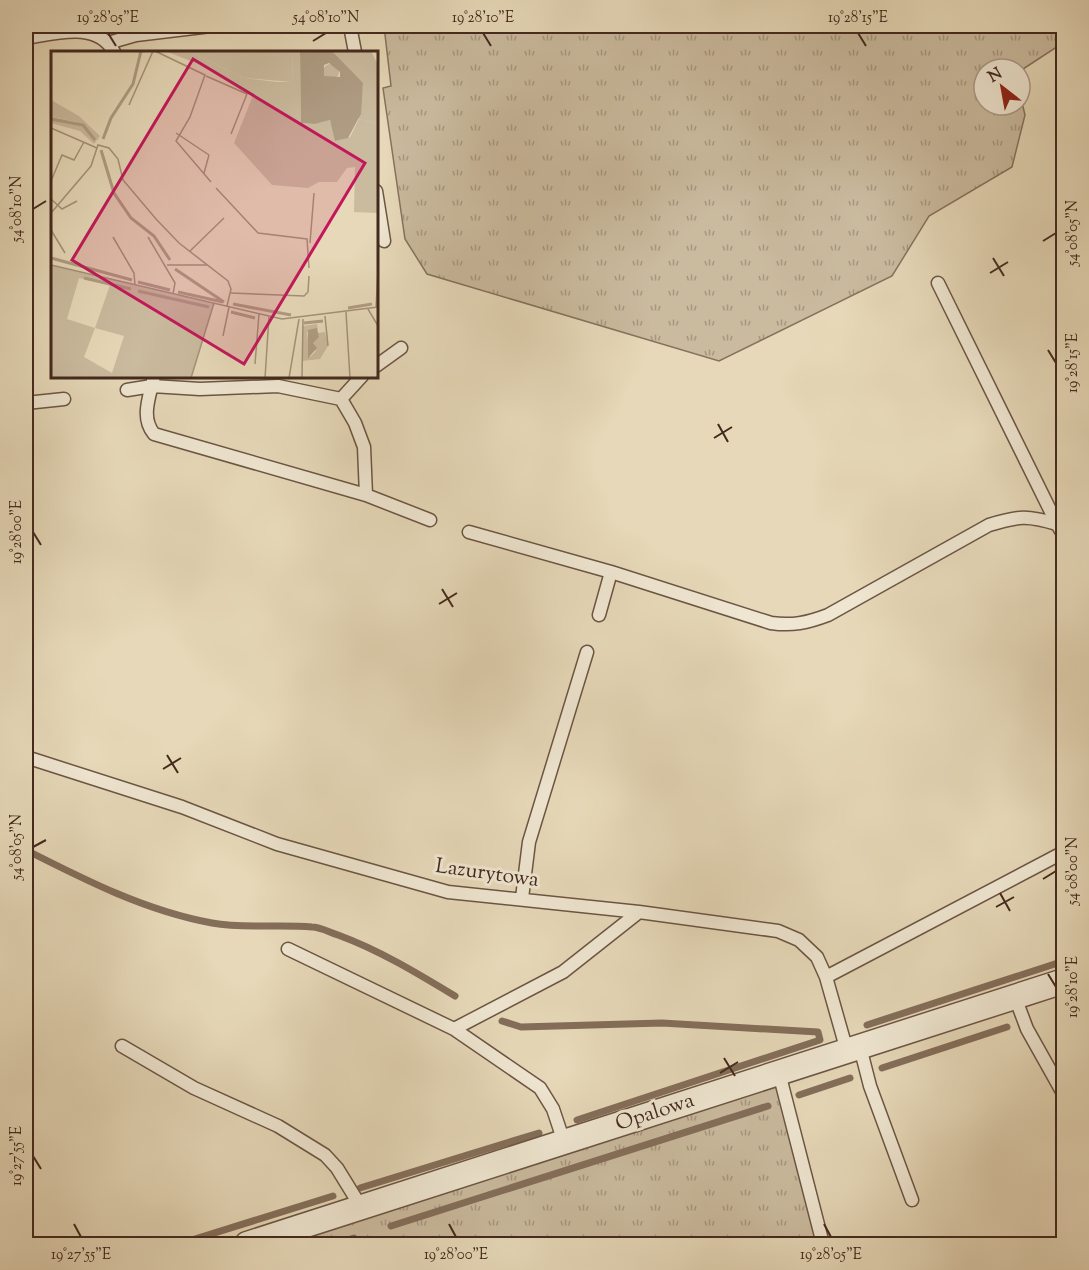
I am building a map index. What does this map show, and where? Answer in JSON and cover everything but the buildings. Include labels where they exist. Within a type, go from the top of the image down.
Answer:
[{"type":"street","name":"Opalowa","points":[[247,1245],[1064,981]]},
{"type":"lane","points":[[26,38],[83,31],[100,36],[111,48],[136,35],[211,26]]},
{"type":"lane","points":[[351,26],[355,51]]},
{"type":"lane","points":[[378,204],[384,242]]},
{"type":"lane","points":[[938,283],[1060,530]]},
{"type":"lane","points":[[378,365],[401,348]]},
{"type":"lane","points":[[341,399],[360,378]]},
{"type":"lane","points":[[153,381],[146,418],[148,427],[154,434],[366,495],[430,520]]},
{"type":"lane","points":[[127,390],[153,381],[200,389],[278,386],[341,399],[355,423],[364,447],[366,495]]},
{"type":"lane","points":[[26,403],[64,399]]},
{"type":"lane","points":[[469,532],[612,572],[771,623],[789,625],[807,623],[828,615],[989,525],[1009,519],[1032,517],[1060,530]]},
{"type":"lane","points":[[598,615],[612,572]]},
{"type":"lane","points":[[522,898],[529,842],[587,652]]},
{"type":"lane","name":"Lazurytowa","points":[[26,757],[182,807],[277,844],[448,892],[522,898],[778,931],[799,940],[817,957],[826,977],[853,1049],[870,1086],[912,1200]]},
{"type":"lane","points":[[826,977],[1064,852]]},
{"type":"lane","points":[[454,1029],[563,972],[639,912]]},
{"type":"lane","points":[[288,949],[454,1029],[540,1088],[553,1109],[564,1143]]},
{"type":"lane","points":[[1015,997],[1027,1029],[1064,1095]]},
{"type":"lane","points":[[122,1046],[194,1088],[278,1126],[325,1155],[337,1168],[361,1207]]},
{"type":"lane","points":[[779,1073],[823,1245]]},
{"type":"green space","points":[[384,26],[1063,26],[1063,63],[1055,48],[1032,63],[1032,57],[972,57],[972,117],[1024,117],[1012,167],[929,216],[892,276],[719,361],[427,274],[405,239],[383,88],[391,86]]},
{"type":"green space","points":[[779,1073],[823,1244],[247,1244]]},
{"type":"waterway","points":[[26,850],[116,893],[187,918],[224,925],[299,926],[321,929],[383,955],[455,996]]},
{"type":"waterway","points":[[867,1025],[1064,961]]},
{"type":"waterway","points":[[502,1021],[521,1027],[662,1023],[818,1032],[820,1040],[577,1120]]},
{"type":"waterway","points":[[882,1068],[1007,1027]]},
{"type":"waterway","points":[[799,1095],[850,1078]]},
{"type":"waterway","points":[[391,1226],[768,1106]]},
{"type":"waterway","points":[[360,1188],[539,1133]]},
{"type":"waterway","points":[[179,1244],[333,1196]]},
{"type":"waterway","points":[[333,1244],[354,1238]]}]
